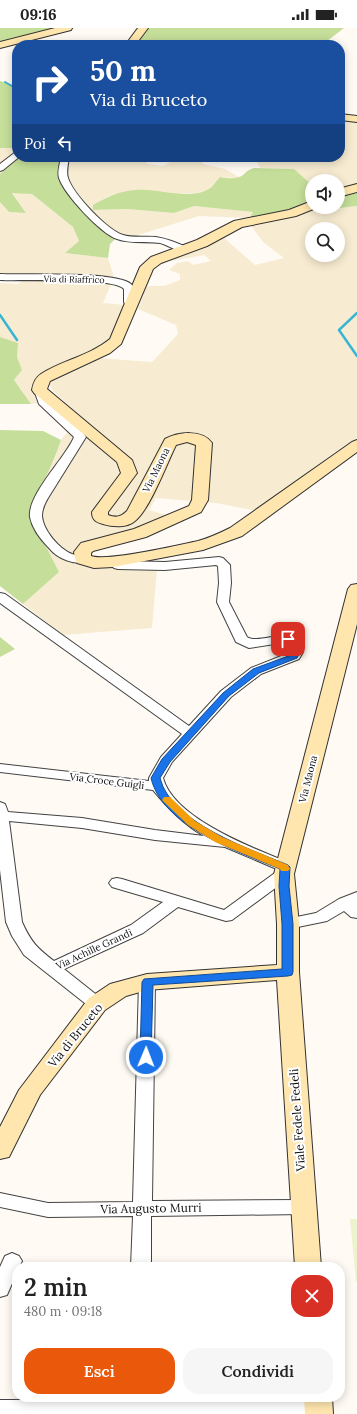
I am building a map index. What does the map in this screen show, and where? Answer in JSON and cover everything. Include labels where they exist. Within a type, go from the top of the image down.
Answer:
[{"type":"main road","points":[[20,40],[67,28]]},
{"type":"main road","points":[[134,40],[143,28]]},
{"type":"main road","points":[[0,45],[12,42]]},
{"type":"main road","points":[[345,118],[357,119]]},
{"type":"main road","points":[[345,191],[357,188]]},
{"type":"main road","points":[[39,390],[40,384],[45,378],[105,350],[116,342],[130,304],[147,267],[150,264],[156,260],[202,244],[238,224],[292,213],[305,208]]},
{"type":"main road","name":"Via Maona","points":[[39,390],[124,460],[129,473],[100,512],[100,517],[106,521],[122,521],[130,518],[141,501],[170,442],[186,437],[199,440],[204,443],[200,500],[195,509],[140,533],[87,546],[82,552],[83,559]]},
{"type":"main road","points":[[83,559],[94,563],[113,562],[202,545],[236,532],[357,445]]},
{"type":"main road","name":"Via Maona","points":[[288,972],[288,924],[284,871],[357,589]]},
{"type":"main road","name":"Via di Bruceto","points":[[0,1150],[31,1090],[97,1004],[118,990],[147,982],[288,972]]},
{"type":"main road","name":"Viale Fedele Fedeli","points":[[288,972],[308,1262]]},
{"type":"street","points":[[0,168],[12,158]]},
{"type":"street","points":[[64,162],[64,180],[91,214],[111,232],[119,237],[162,241],[185,250]]},
{"type":"street","name":"Via di Riaffrico","points":[[0,277],[114,281],[126,284],[129,287],[130,291],[128,300],[130,304]]},
{"type":"street","points":[[39,390],[44,402],[78,432],[80,437],[38,505],[36,515],[42,531],[55,550],[74,559],[83,559]]},
{"type":"street","points":[[113,562],[118,565],[166,566],[219,561],[224,565],[225,583],[223,602],[241,639],[249,644],[288,639],[296,646],[296,653],[294,656],[256,671],[226,694],[166,760],[157,773],[156,778],[158,786]]},
{"type":"street","points":[[0,597],[190,734]]},
{"type":"street","name":"Via Croce Guigli","points":[[0,768],[158,786],[169,802],[192,823],[219,839],[284,871]]},
{"type":"street","points":[[97,1004],[30,951],[20,936],[14,922],[1,812],[82,823],[155,836],[229,844]]},
{"type":"street","points":[[117,883],[226,916],[284,871]]},
{"type":"street","name":"Via Achille Grandi","points":[[51,969],[137,929],[176,900]]},
{"type":"street","points":[[288,924],[321,917],[353,904]]},
{"type":"street","points":[[141,1262],[147,982]]},
{"type":"street","name":"Via Augusto Murri","points":[[0,1200],[48,1210],[303,1207]]},
{"type":"street","points":[[0,1289],[12,1261]]},
{"type":"street","points":[[0,1409],[137,1403],[319,1406]]},
{"type":"shaded area","points":[[345,119],[357,121],[357,186],[345,189],[345,174],[305,174],[305,179],[294,169],[260,168],[257,162],[345,162]]},
{"type":"shaded area","points":[[0,148],[12,148],[13,162],[0,174]]},
{"type":"shaded area","points":[[69,162],[145,162],[148,164],[163,166],[170,162],[203,162],[203,164],[225,169],[239,177],[220,177],[208,190],[196,193],[171,194],[156,191],[109,196],[93,205],[93,210],[127,209],[174,213],[194,206],[254,212],[250,218],[199,216],[132,237],[117,235],[89,210],[69,181]]},
{"type":"shaded area","points":[[12,192],[32,194],[73,227],[79,241],[65,253],[108,258],[114,277],[103,303],[126,305],[111,339],[101,349],[47,375],[40,403],[31,404],[14,380],[22,370],[17,357],[18,343],[0,337],[0,283],[18,284],[24,280],[0,279],[0,202],[9,212],[26,213]]},
{"type":"shaded area","points":[[357,206],[357,438],[332,454],[257,511],[216,503],[156,498],[149,510],[173,517],[129,534],[89,541],[96,565],[157,568],[152,628],[63,635],[23,604],[59,572],[29,513],[55,458],[61,440],[80,416],[53,391],[48,382],[98,358],[152,362],[178,334],[176,325],[138,309],[147,286],[164,286],[180,280],[180,274],[169,270],[177,263],[188,261],[193,265],[211,261],[204,255],[171,261],[169,258],[212,244],[223,237],[255,265],[284,258],[263,242],[249,223],[290,216],[305,211],[305,214],[345,214],[345,207]]},
{"type":"green space","points":[[0,28],[62,28],[12,40],[0,44]]},
{"type":"green space","points":[[149,28],[344,28],[328,40],[139,40]]},
{"type":"green space","points":[[0,81],[12,85],[12,148],[0,148]]},
{"type":"green space","points":[[13,162],[60,162],[60,177],[99,226],[115,239],[110,244],[108,258],[65,253],[79,241],[73,227],[32,194],[12,193],[26,213],[9,212],[0,202],[0,174]]},
{"type":"green space","points":[[254,168],[294,169],[305,179],[305,209],[250,218],[253,212],[194,206],[174,213],[127,209],[93,210],[93,205],[103,199],[119,193],[145,190],[181,194],[199,193],[209,189],[220,177],[238,178]]},
{"type":"green space","points":[[357,191],[357,206],[345,207],[345,192]]},
{"type":"green space","points":[[0,337],[18,343],[17,357],[22,370],[14,380],[31,404],[0,404]]},
{"type":"green space","points":[[0,430],[43,431],[61,440],[29,513],[59,572],[23,604],[0,586]]},
{"type":"green space","points":[[0,637],[15,649],[0,657]]},
{"type":"green space","points":[[350,1219],[357,1219],[357,1282],[356,1282]]},
{"type":"waterway","points":[[5,82],[12,86]]},
{"type":"waterway","points":[[357,313],[339,330],[357,356]]},
{"type":"waterway","points":[[0,315],[17,340]]},
{"type":"slow traffic","points":[[167,800],[192,823],[219,839],[285,867],[285,869]]},
{"type":"route","points":[[146,1057],[147,982],[288,972],[288,924],[284,886],[285,867],[219,839],[192,823],[169,802],[156,782],[157,773],[166,760],[226,694],[256,671],[266,666],[290,659],[294,656],[296,653],[296,646],[291,640],[288,639]]}]
